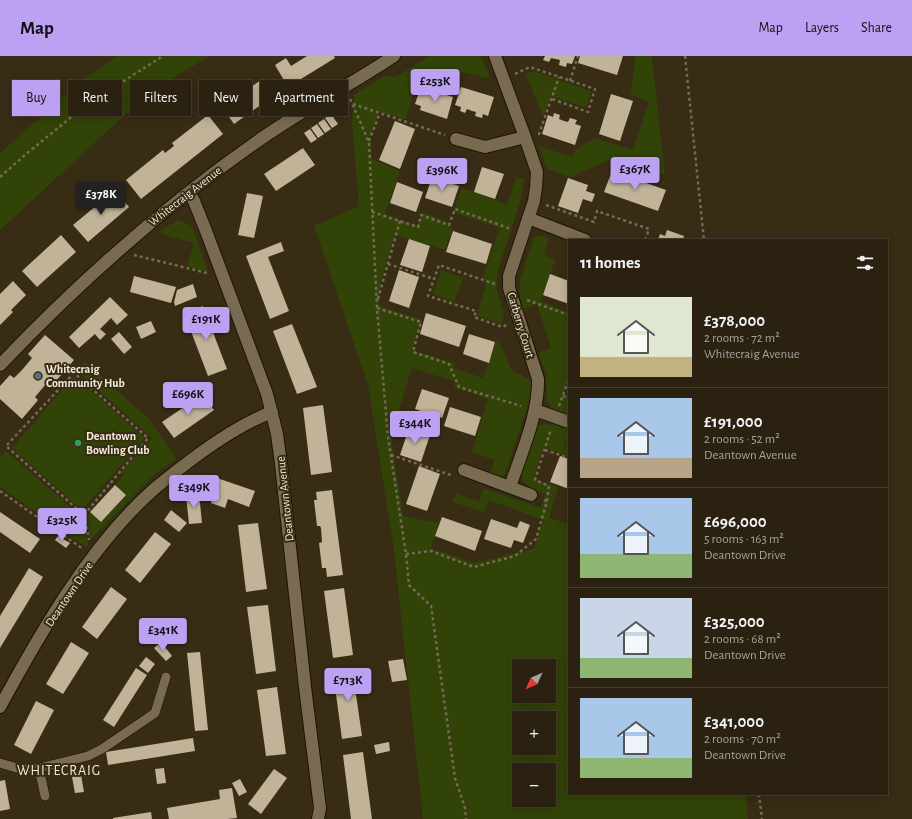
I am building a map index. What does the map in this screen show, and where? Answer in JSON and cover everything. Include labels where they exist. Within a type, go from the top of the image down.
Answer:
[{"type":"street","name":"Whitecraig Avenue","points":[[348,85],[394,56]]},
{"type":"street","name":"Carberry Court","points":[[495,56],[525,137],[536,172],[534,201],[509,276],[509,288],[538,379],[538,394],[535,410],[510,487]]},
{"type":"street","name":"Whitecraig Avenue","points":[[0,365],[52,312],[122,247],[221,167],[266,135],[298,116]]},
{"type":"street","points":[[456,139],[485,147],[525,137]]},
{"type":"street","name":"Deantown Avenue","points":[[189,193],[194,201],[267,394],[277,434],[320,808],[318,819]]},
{"type":"street","points":[[528,218],[582,239]]},
{"type":"street","points":[[535,410],[568,422]]},
{"type":"street","name":"Deantown Drive","points":[[0,707],[44,630],[96,553],[134,509],[152,491],[215,443],[245,424],[272,412]]},
{"type":"street","points":[[464,470],[531,495]]},
{"type":"lane","points":[[0,763],[20,768],[39,768],[88,756],[102,749],[155,713],[166,677]]},
{"type":"lane","points":[[39,768],[45,796]]},
{"type":"path","points":[[0,178],[25,155],[86,105],[163,56]]},
{"type":"path","points":[[570,81],[578,56]]},
{"type":"path","points":[[685,56],[704,239]]},
{"type":"path","points":[[503,78],[530,67],[595,89],[588,112],[552,99]]},
{"type":"path","points":[[525,137],[539,134],[559,77]]},
{"type":"path","points":[[348,96],[369,142],[377,308],[388,437],[406,554],[409,585],[431,606],[455,778],[466,819]]},
{"type":"path","points":[[352,104],[456,139]]},
{"type":"path","points":[[369,142],[380,113]]},
{"type":"path","points":[[534,201],[594,222],[597,211],[649,229],[645,239]]},
{"type":"path","points":[[372,212],[418,227],[421,215],[449,225],[455,210],[523,233]]},
{"type":"path","points":[[377,302],[400,221]]},
{"type":"path","points":[[122,247],[132,255],[223,277]]},
{"type":"path","points":[[388,264],[434,279]]},
{"type":"path","points":[[509,288],[439,265],[428,296],[476,311],[474,317],[502,327],[519,321]]},
{"type":"path","points":[[513,303],[526,300],[568,315]]},
{"type":"path","points":[[377,308],[421,322],[413,352],[449,364],[459,387],[535,410]]},
{"type":"path","points":[[84,515],[148,438],[74,372],[6,446],[84,515],[90,543],[96,553]]},
{"type":"path","points":[[406,554],[431,551],[474,566],[515,556],[536,540],[547,501],[549,486],[535,480],[568,381]]},
{"type":"path","points":[[563,396],[568,398]]},
{"type":"path","points":[[545,450],[568,458]]},
{"type":"path","points":[[391,455],[457,478],[464,470]]},
{"type":"path","points":[[0,491],[96,553]]},
{"type":"path","points":[[531,495],[547,501]]},
{"type":"path","points":[[759,795],[762,819]]},
{"type":"green space","points":[[118,56],[210,56],[170,80],[130,80],[130,110],[0,230],[0,153],[42,116],[60,116],[60,100],[68,92],[68,116],[122,116],[122,80],[82,80]]},
{"type":"green space","points":[[429,56],[481,56],[490,78],[462,72],[459,79],[422,68],[405,119],[379,112],[370,137],[372,159],[400,171],[385,214],[417,226],[422,212],[448,222],[452,230],[445,250],[395,235],[380,286],[380,306],[422,320],[412,350],[455,363],[454,368],[483,378],[498,338],[512,371],[531,380],[531,395],[505,474],[496,476],[490,475],[494,460],[472,452],[488,399],[454,387],[456,382],[412,368],[391,436],[403,516],[439,523],[431,548],[473,563],[534,549],[543,520],[489,500],[484,512],[452,502],[456,493],[479,502],[483,490],[486,489],[541,508],[545,494],[527,485],[522,479],[521,475],[535,429],[539,426],[547,424],[568,430],[566,443],[568,444],[568,456],[543,447],[534,479],[558,487],[549,518],[568,524],[568,795],[746,795],[748,819],[423,819],[394,550],[368,385],[314,226],[359,206],[352,122],[354,95],[384,76],[396,77]]},
{"type":"green space","points":[[634,56],[652,56],[665,175],[614,158],[570,177],[547,169],[539,146],[572,157],[576,149],[595,138],[633,150],[649,102],[630,94],[635,62]]},
{"type":"green space","points":[[533,71],[591,91],[586,108],[551,96],[543,117],[526,74]]},
{"type":"green space","points":[[516,177],[524,179],[521,199],[498,270],[496,288],[504,314],[501,324],[477,315],[486,285],[483,277],[500,228],[453,212],[462,188],[507,205]]},
{"type":"green space","points":[[177,220],[186,223],[193,229],[208,272],[187,266],[194,243],[161,234],[161,231]]},
{"type":"green space","points":[[543,236],[549,238],[544,255],[555,260],[540,301],[568,313],[568,380],[563,394],[568,396],[568,414],[553,409],[546,398],[546,373],[538,353],[551,348],[537,304],[523,309],[519,291],[521,278],[534,237]]},
{"type":"green space","points":[[441,270],[463,278],[454,302],[433,294]]},
{"type":"green space","points":[[85,362],[149,419],[177,459],[155,474],[89,541],[88,516],[90,512],[101,522],[125,495],[115,485],[123,475],[121,472],[152,438],[77,371]]},
{"type":"green space","name":"Deantown Bowling Club","points":[[74,376],[145,438],[82,510],[12,448]]},
{"type":"green space","points":[[6,451],[82,517],[88,545],[86,547],[0,487],[0,457]]},
{"type":"building","points":[[307,56],[334,56],[335,58],[299,80],[284,80],[275,65],[286,58],[291,66]]},
{"type":"building","points":[[545,56],[575,56],[572,64],[567,63],[566,67],[559,65],[560,60],[551,58],[549,62],[543,60]]},
{"type":"building","points":[[580,56],[623,56],[617,75],[578,63]]},
{"type":"building","points":[[260,81],[260,106],[252,111],[252,86]]},
{"type":"building","points":[[461,87],[494,97],[488,116],[483,114],[482,118],[475,116],[476,112],[467,109],[465,113],[460,111],[461,107],[455,105]]},
{"type":"building","points":[[427,89],[453,97],[447,119],[420,110],[421,106],[415,104],[419,92],[425,93]]},
{"type":"building","points":[[611,94],[633,101],[620,141],[599,134]]},
{"type":"building","points":[[554,113],[560,115],[559,119],[564,121],[568,122],[570,118],[577,120],[575,124],[581,126],[575,145],[542,134],[548,115],[553,117]]},
{"type":"building","points":[[207,116],[209,116],[223,134],[141,199],[126,180],[163,150],[165,153],[174,146],[172,143]]},
{"type":"building","points":[[228,116],[245,116],[234,124]]},
{"type":"building","points":[[332,116],[338,124],[332,128],[325,118]]},
{"type":"building","points":[[324,119],[331,129],[325,133],[318,123]]},
{"type":"building","points":[[395,121],[415,129],[400,169],[379,160]]},
{"type":"building","points":[[317,124],[324,134],[318,138],[311,128]]},
{"type":"building","points":[[310,129],[317,139],[311,143],[304,133]]},
{"type":"building","points":[[303,148],[315,165],[276,191],[264,174]]},
{"type":"building","points":[[482,167],[504,174],[495,199],[474,192]]},
{"type":"building","points":[[612,171],[666,190],[658,211],[604,192]]},
{"type":"building","points":[[432,177],[459,186],[452,207],[425,198]]},
{"type":"building","points":[[568,178],[588,185],[586,191],[595,194],[592,202],[583,199],[578,213],[558,206]]},
{"type":"building","points":[[397,182],[423,192],[416,212],[390,203]]},
{"type":"building","points":[[115,190],[129,207],[88,242],[73,225]]},
{"type":"building","points":[[247,193],[263,196],[254,238],[238,235]]},
{"type":"building","points":[[667,230],[684,236],[683,239],[658,239],[660,234],[665,236]]},
{"type":"building","points":[[453,231],[492,244],[486,264],[446,252]]},
{"type":"building","points":[[61,235],[76,252],[37,287],[22,271]]},
{"type":"building","points":[[409,239],[430,246],[422,272],[400,265]]},
{"type":"building","points":[[281,242],[284,251],[268,257],[289,311],[270,319],[246,256]]},
{"type":"building","points":[[399,270],[419,277],[409,308],[389,301]]},
{"type":"building","points":[[550,274],[568,281],[568,304],[543,295]]},
{"type":"building","points":[[134,276],[176,287],[171,303],[130,292]]},
{"type":"building","points":[[13,281],[26,295],[11,310],[13,312],[0,325],[0,294]]},
{"type":"building","points":[[193,284],[197,297],[175,306],[174,302],[177,290]]},
{"type":"building","points":[[110,297],[128,315],[117,325],[111,318],[100,329],[106,334],[100,340],[95,334],[79,348],[69,337]]},
{"type":"building","points":[[203,306],[227,369],[208,376],[184,313]]},
{"type":"building","points":[[426,313],[466,326],[459,347],[420,334]]},
{"type":"building","points":[[151,321],[156,332],[141,339],[136,327]]},
{"type":"building","points":[[292,324],[317,387],[297,394],[273,331]]},
{"type":"building","points":[[119,332],[132,347],[124,354],[111,339]]},
{"type":"building","points":[[469,334],[495,342],[489,363],[463,354]]},
{"type":"building","name":"Whitecraig Community Hub","points":[[45,335],[74,360],[56,381],[52,377],[35,397],[38,400],[22,419],[0,399],[0,386],[10,375],[14,378],[22,370],[32,358],[28,354]]},
{"type":"building","points":[[422,389],[449,398],[442,418],[415,409]]},
{"type":"building","points":[[203,394],[214,410],[174,438],[162,422]]},
{"type":"building","points":[[323,405],[332,472],[311,475],[303,408]]},
{"type":"building","points":[[450,407],[481,417],[475,436],[444,426]]},
{"type":"building","points":[[409,428],[430,435],[421,462],[400,455]]},
{"type":"building","points":[[560,456],[568,459],[568,489],[550,482]]},
{"type":"building","points":[[419,466],[440,474],[427,511],[406,504]]},
{"type":"building","points":[[214,477],[255,491],[249,507],[228,499],[225,508],[211,503],[214,494],[208,492]]},
{"type":"building","points":[[115,485],[126,495],[101,522],[90,512]]},
{"type":"building","points":[[332,490],[343,575],[327,577],[326,568],[322,568],[319,543],[322,542],[321,528],[320,526],[317,526],[314,500],[317,500],[316,492]]},
{"type":"building","points":[[199,493],[202,523],[189,524],[186,495]]},
{"type":"building","points":[[171,510],[187,523],[179,532],[164,520]]},
{"type":"building","points":[[0,512],[40,539],[30,553],[0,532]]},
{"type":"building","points":[[442,517],[482,531],[475,551],[435,536]]},
{"type":"building","points":[[491,519],[517,528],[520,521],[530,525],[523,543],[514,540],[511,548],[484,539]]},
{"type":"building","points":[[258,523],[267,589],[246,592],[238,525]]},
{"type":"building","points":[[155,532],[171,544],[140,583],[125,570]]},
{"type":"building","points":[[58,536],[70,543],[66,548],[55,540]]},
{"type":"building","points":[[29,568],[43,577],[0,648],[0,616]]},
{"type":"building","points":[[111,587],[127,599],[97,639],[82,627]]},
{"type":"building","points":[[344,588],[353,655],[333,658],[324,591]]},
{"type":"building","points":[[268,605],[276,671],[256,674],[247,607]]},
{"type":"building","points":[[71,642],[89,653],[63,694],[46,684]]},
{"type":"building","points":[[161,642],[172,656],[166,661],[154,648]]},
{"type":"building","points":[[200,652],[208,730],[195,731],[187,653]]},
{"type":"building","points":[[146,657],[155,664],[148,673],[139,666]]},
{"type":"building","points":[[403,659],[407,680],[392,682],[388,661]]},
{"type":"building","points":[[136,668],[147,675],[114,727],[103,720]]},
{"type":"building","points":[[353,669],[353,671],[363,670],[364,680],[354,681],[362,736],[342,739],[333,672]]},
{"type":"building","points":[[277,687],[286,754],[266,756],[257,690]]},
{"type":"building","points":[[36,701],[54,710],[31,754],[14,745]]},
{"type":"building","points":[[193,738],[195,751],[108,765],[106,752]]},
{"type":"building","points":[[389,742],[390,751],[376,754],[374,745]]},
{"type":"building","points":[[363,752],[372,819],[351,819],[343,755]]},
{"type":"building","points":[[164,768],[166,783],[157,784],[155,769]]},
{"type":"building","points":[[274,769],[287,778],[261,814],[248,804]]},
{"type":"building","points":[[81,775],[84,792],[75,793],[72,777]]},
{"type":"building","points":[[240,779],[247,792],[239,796],[232,783]]},
{"type":"building","points":[[5,780],[10,809],[0,811],[0,781]]},
{"type":"building","points":[[232,788],[237,818],[169,819],[167,808],[220,799],[219,790]]},
{"type":"building","points":[[151,812],[152,819],[113,819],[113,818]]},
{"type":"place","name":"Whitecraig Community Hub","points":[[38,376]]},
{"type":"place","name":"Deantown Bowling Club","points":[[78,443]]},
{"type":"district","name":"WHITECRAIG","points":[[59,771]]}]
